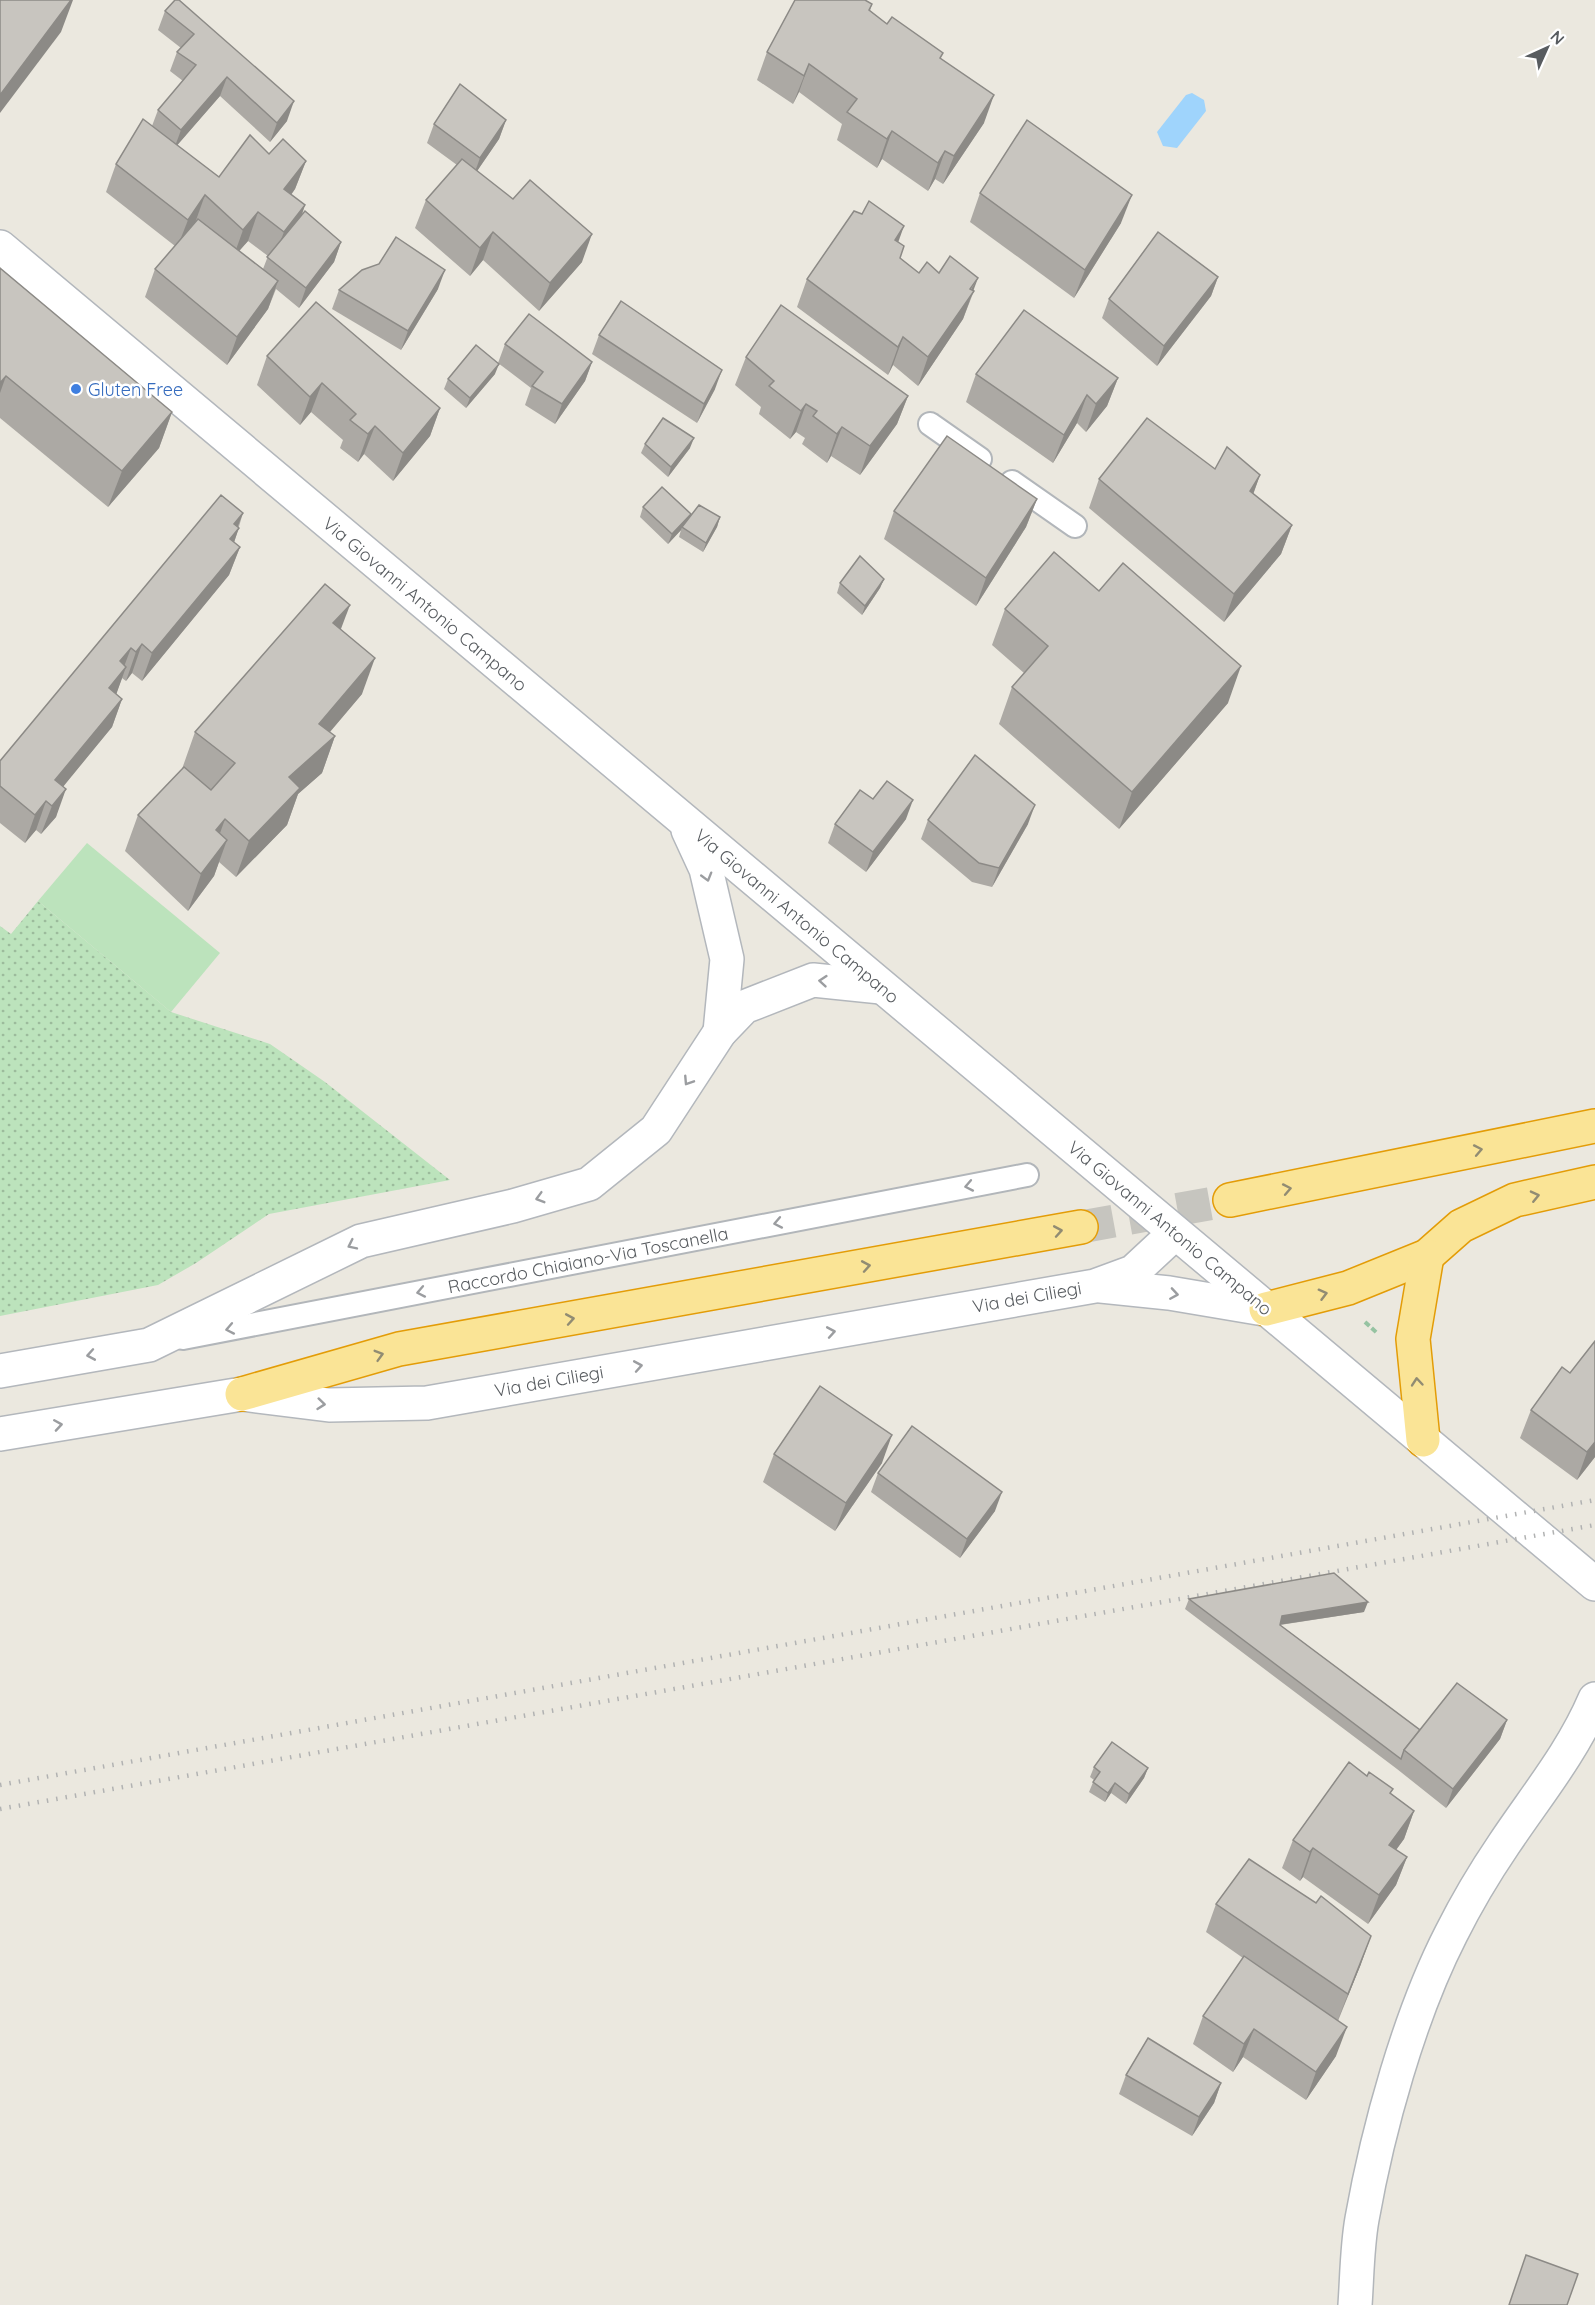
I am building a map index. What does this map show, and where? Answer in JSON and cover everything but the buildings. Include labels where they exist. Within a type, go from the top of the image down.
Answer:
[{"type":"highway","points":[[1230,1200],[1595,1126]]},
{"type":"highway","points":[[1266,1309],[1348,1288],[1427,1256],[1461,1226],[1515,1200],[1595,1182]]},
{"type":"highway","points":[[242,1394],[399,1349],[1081,1227]]},
{"type":"highway","points":[[1423,1440],[1413,1339],[1427,1256]]},
{"type":"main road","name":"Via Giovanni Antonio Campano","points":[[0,247],[1595,1584]]},
{"type":"main road","points":[[685,823],[706,869],[728,959],[720,1032]]},
{"type":"main road","points":[[0,1371],[149,1345],[361,1241],[513,1206],[589,1184],[656,1130],[720,1032],[744,1007],[813,980],[881,987]]},
{"type":"main road","name":"Via dei Ciliegi","points":[[0,1434],[242,1394],[329,1405],[427,1403],[1095,1286],[1133,1272],[1175,1233]]},
{"type":"main road","name":"Via dei Ciliegi","points":[[1095,1286],[1169,1293],[1266,1309]]},
{"type":"main road","points":[[1355,2305],[1361,2221],[1380,2135],[1410,2034],[1450,1935],[1503,1845],[1557,1770],[1591,1715]]},
{"type":"lane","points":[[930,424],[1075,526]]},
{"type":"lane","name":"Raccordo Chiaiano-Via Toscanella","points":[[149,1345],[1027,1175]]},
{"type":"green space","points":[[87,843],[220,953],[171,1012],[38,901]]},
{"type":"green space","points":[[38,901],[171,1012],[270,1044],[325,1082],[450,1180],[269,1214],[196,1263],[158,1285],[0,1316],[0,926],[11,934]]},
{"type":"water","points":[[1192,93],[1204,100],[1206,111],[1177,148],[1163,146],[1157,132],[1186,95]]},
{"type":"tunnel","points":[[1081,1227],[1230,1200]]},
{"type":"railway","points":[[0,1785],[1595,1500]]},
{"type":"railway","points":[[0,1809],[1595,1525]]},
{"type":"place","name":"Gluten Free","points":[[76,389]]}]
